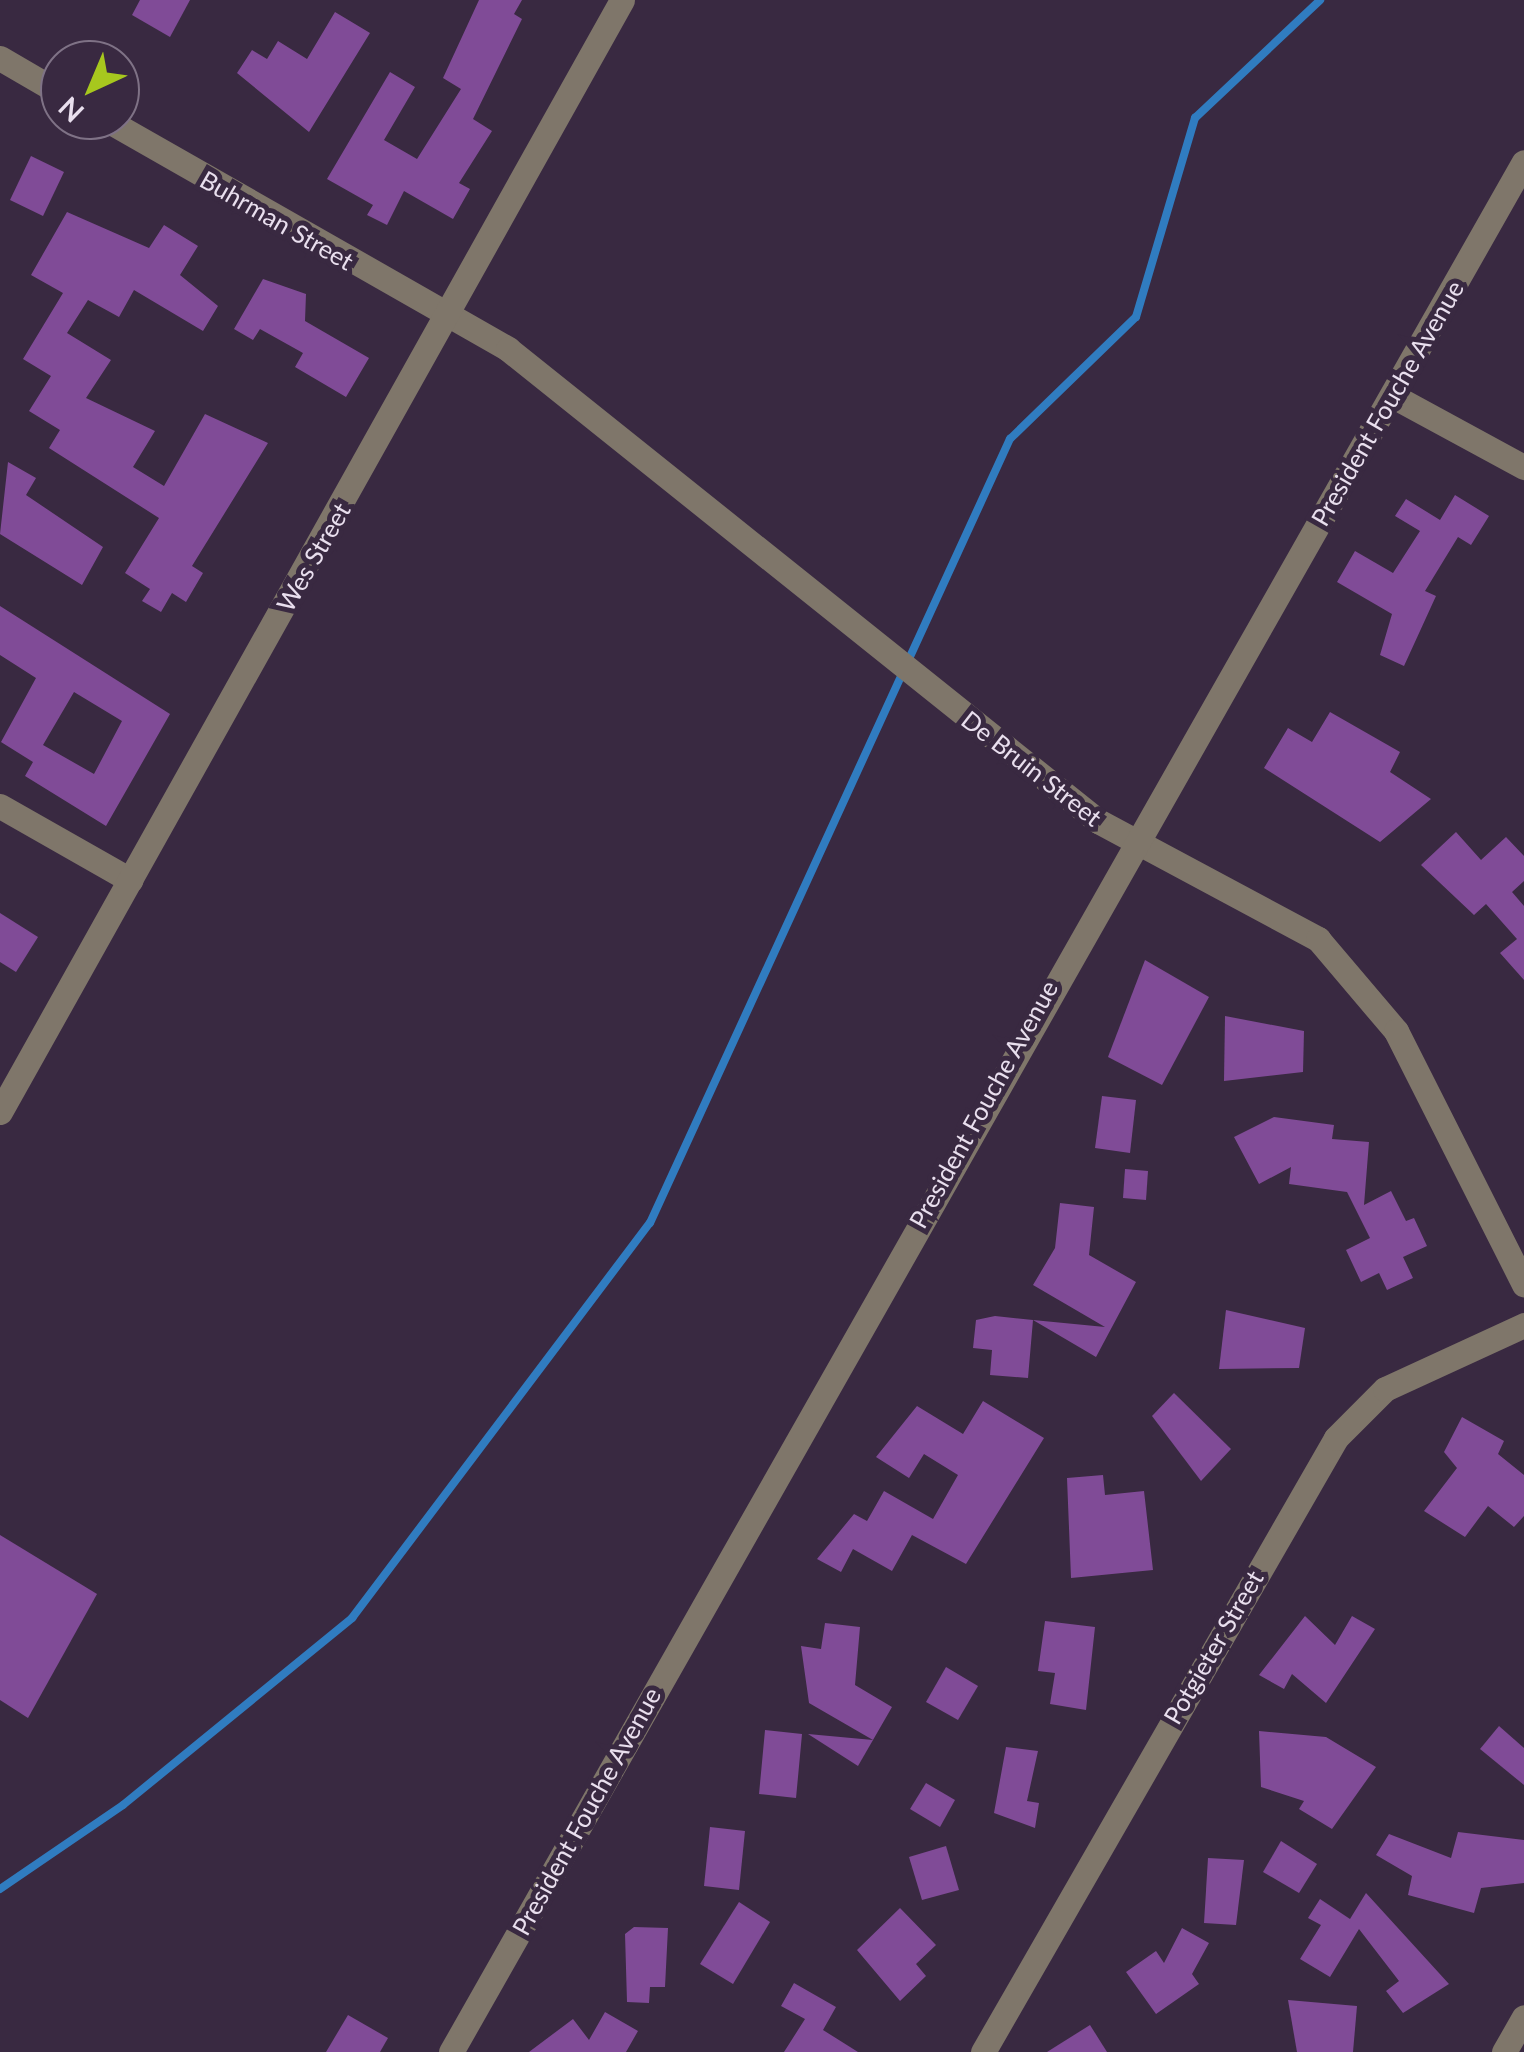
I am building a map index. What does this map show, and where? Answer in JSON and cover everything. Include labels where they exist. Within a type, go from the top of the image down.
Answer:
[{"type":"street","name":"Wes Street","points":[[0,1112],[447,320],[622,0]]},
{"type":"street","points":[[0,58],[40,81]]},
{"type":"street","name":"Buhrman Street","points":[[140,140],[447,320]]},
{"type":"street","name":"President Fouche Avenue","points":[[451,2052],[1130,842],[1394,396],[1524,162]]},
{"type":"street","name":"De Bruin Street","points":[[447,320],[508,349],[883,655],[1130,842],[1214,876],[1343,960],[1396,1031],[1524,1284]]},
{"type":"street","points":[[1394,396],[1524,467]]},
{"type":"street","points":[[0,806],[130,880]]},
{"type":"street","name":"Potgieter Street","points":[[982,2052],[1336,1438],[1385,1389],[1524,1325]]},
{"type":"street","points":[[1504,2052],[1524,2017]]},
{"type":"building","points":[[140,0],[190,0],[170,37],[132,15]]},
{"type":"building","points":[[479,0],[522,0],[514,14],[522,19],[473,119],[492,131],[459,183],[470,189],[453,219],[404,191],[387,225],[367,215],[373,205],[327,179],[390,72],[415,87],[384,140],[417,159],[461,89],[443,78]]},
{"type":"building","points":[[335,12],[370,33],[309,132],[237,73],[252,50],[267,59],[278,41],[307,59]]},
{"type":"building","points":[[31,156],[64,172],[43,216],[10,200]]},
{"type":"building","points":[[67,212],[149,248],[164,225],[198,246],[180,275],[218,306],[203,331],[134,290],[119,317],[88,300],[67,333],[111,360],[86,398],[155,431],[133,467],[164,486],[205,414],[268,443],[192,566],[203,573],[186,602],[172,593],[161,612],[142,601],[150,589],[125,573],[159,518],[49,448],[60,430],[29,411],[51,376],[23,359],[63,293],[31,275]]},
{"type":"building","points":[[263,279],[306,294],[305,321],[369,358],[346,397],[295,367],[303,353],[260,329],[253,340],[234,329]]},
{"type":"building","points":[[8,462],[36,478],[26,495],[103,547],[82,585],[0,534]]},
{"type":"building","points":[[1455,495],[1489,516],[1471,545],[1458,537],[1425,591],[1436,596],[1404,666],[1380,655],[1392,614],[1337,582],[1355,551],[1393,573],[1420,531],[1395,516],[1406,499],[1440,520]]},
{"type":"building","points":[[0,606],[170,714],[106,826],[25,776],[33,762],[1,742],[36,678],[0,655]],"holes":[[[74,692],[122,721],[94,774],[43,745]]]},
{"type":"building","points":[[1330,712],[1400,752],[1390,772],[1431,799],[1380,842],[1264,768],[1288,728],[1312,742]]},
{"type":"building","points":[[1456,832],[1481,860],[1506,837],[1524,856],[1524,881],[1512,892],[1524,906],[1524,980],[1500,953],[1517,939],[1486,904],[1474,915],[1421,865]]},
{"type":"building","points":[[0,913],[38,937],[16,972],[0,962]]},
{"type":"building","points":[[1145,960],[1209,997],[1162,1085],[1108,1057]]},
{"type":"building","points":[[1225,1016],[1304,1031],[1303,1072],[1224,1081]]},
{"type":"building","points":[[1102,1096],[1136,1100],[1130,1153],[1095,1148]]},
{"type":"building","points":[[1274,1117],[1334,1125],[1332,1139],[1369,1142],[1364,1205],[1391,1191],[1406,1221],[1414,1218],[1427,1246],[1403,1257],[1413,1278],[1387,1290],[1379,1273],[1361,1282],[1346,1250],[1370,1238],[1347,1192],[1289,1184],[1291,1167],[1259,1184],[1234,1137]]},
{"type":"building","points":[[1125,1169],[1148,1171],[1146,1200],[1123,1198]]},
{"type":"building","points":[[1060,1203],[1094,1207],[1089,1255],[1136,1282],[1096,1357],[1033,1320],[1105,1327],[1033,1285],[1055,1248]]},
{"type":"building","points":[[1226,1310],[1305,1328],[1299,1368],[1219,1369]]},
{"type":"building","points":[[995,1316],[1033,1320],[1028,1378],[990,1375],[992,1350],[973,1348],[976,1320]]},
{"type":"building","points":[[1174,1393],[1231,1449],[1201,1481],[1152,1416]]},
{"type":"building","points":[[983,1401],[1044,1438],[966,1564],[912,1535],[892,1571],[853,1549],[841,1572],[817,1559],[854,1514],[867,1521],[884,1491],[933,1519],[958,1475],[924,1454],[909,1478],[876,1457],[917,1406],[963,1434]]},
{"type":"building","points":[[1462,1417],[1504,1441],[1498,1454],[1524,1475],[1524,1516],[1514,1527],[1488,1506],[1465,1537],[1424,1511],[1457,1468],[1444,1452]]},
{"type":"building","points":[[1103,1475],[1105,1495],[1144,1491],[1153,1570],[1071,1578],[1067,1478]]},
{"type":"building","points":[[0,1535],[97,1594],[28,1718],[0,1700]]},
{"type":"building","points":[[1305,1616],[1335,1645],[1352,1616],[1375,1629],[1326,1703],[1292,1674],[1284,1689],[1259,1675]]},
{"type":"building","points":[[1045,1621],[1095,1627],[1086,1710],[1050,1704],[1055,1673],[1038,1671]]},
{"type":"building","points":[[825,1623],[860,1627],[855,1685],[892,1707],[873,1740],[809,1703],[801,1646],[821,1649]]},
{"type":"building","points":[[946,1667],[978,1686],[958,1720],[926,1702]]},
{"type":"building","points":[[1499,1726],[1524,1748],[1524,1785],[1480,1749]]},
{"type":"building","points":[[765,1730],[802,1734],[796,1798],[759,1794]]},
{"type":"building","points":[[1259,1731],[1326,1737],[1376,1767],[1332,1829],[1299,1809],[1304,1801],[1261,1787]]},
{"type":"building","points":[[808,1734],[873,1740],[858,1766]]},
{"type":"building","points":[[1006,1747],[1038,1751],[1027,1801],[1039,1803],[1035,1828],[994,1813]]},
{"type":"building","points":[[926,1783],[955,1800],[940,1827],[910,1809]]},
{"type":"building","points":[[710,1827],[745,1831],[739,1890],[704,1886]]},
{"type":"building","points":[[1458,1832],[1524,1840],[1524,1883],[1481,1888],[1474,1913],[1408,1895],[1412,1876],[1376,1855],[1389,1834],[1451,1858]]},
{"type":"building","points":[[1281,1841],[1317,1864],[1299,1893],[1263,1872]]},
{"type":"building","points":[[946,1846],[959,1890],[922,1900],[909,1857]]},
{"type":"building","points":[[1208,1858],[1244,1860],[1236,1925],[1204,1923]]},
{"type":"building","points":[[1366,1893],[1449,1984],[1403,2013],[1386,1991],[1399,1981],[1359,1929],[1330,1977],[1300,1959],[1321,1925],[1308,1918],[1320,1899],[1350,1919]]},
{"type":"building","points":[[739,1902],[770,1922],[733,1984],[700,1964]]},
{"type":"building","points":[[900,1908],[936,1945],[916,1964],[926,1976],[900,2001],[857,1950]]},
{"type":"building","points":[[634,1927],[668,1928],[665,1987],[650,1987],[649,2003],[627,2002],[625,1934]]},
{"type":"building","points":[[1182,1928],[1209,1943],[1192,1974],[1199,1984],[1156,2014],[1126,1972],[1156,1951],[1164,1963]]},
{"type":"building","points":[[794,1983],[836,2007],[823,2030],[858,2052],[784,2052],[805,2019],[781,2006]]},
{"type":"building","points":[[1288,2000],[1357,2006],[1353,2052],[1297,2052]]},
{"type":"building","points":[[605,2012],[638,2031],[626,2052],[529,2052],[573,2019],[589,2040]]},
{"type":"building","points":[[348,2015],[388,2038],[380,2052],[326,2052]]},
{"type":"building","points":[[1090,2025],[1107,2052],[1047,2052]]},
{"type":"waterway","points":[[0,1889],[123,1805],[352,1618],[650,1223],[1010,439],[1136,317],[1195,118],[1320,0]]}]
